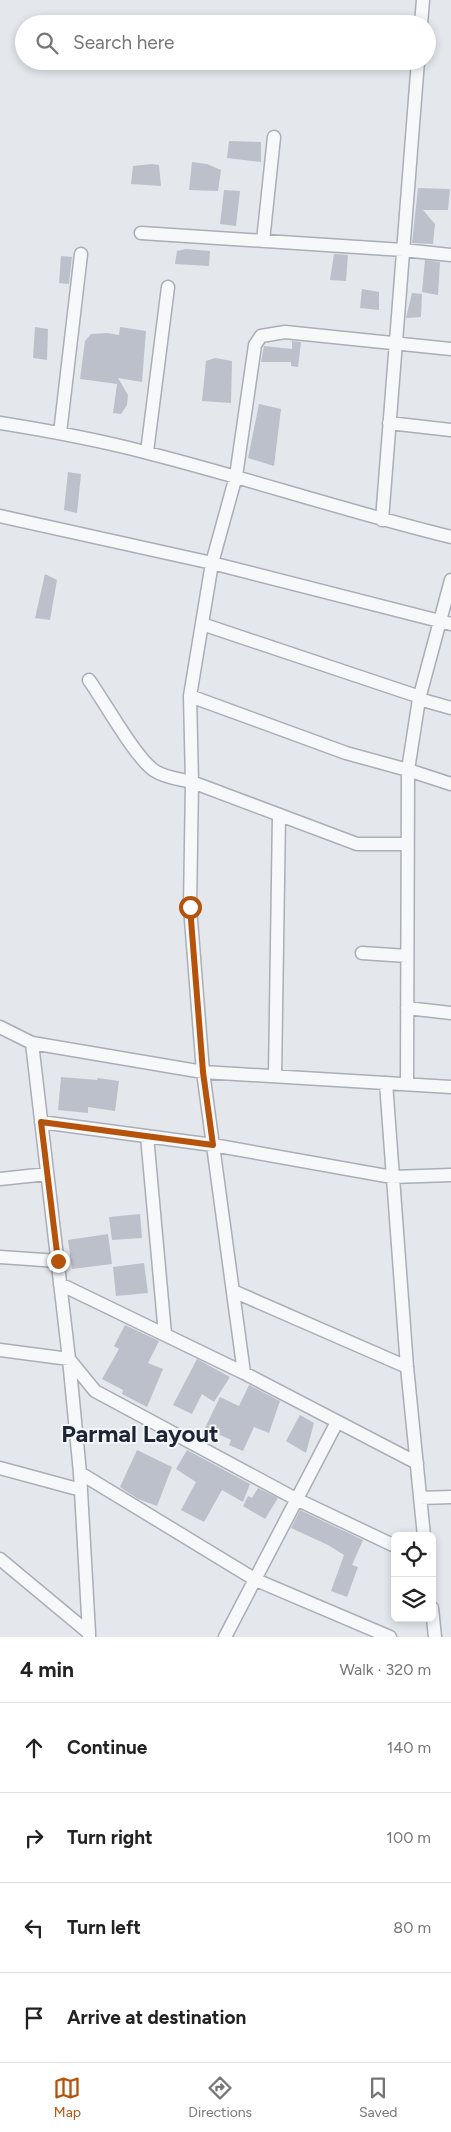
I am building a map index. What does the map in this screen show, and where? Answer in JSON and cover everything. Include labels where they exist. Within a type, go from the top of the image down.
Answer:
[{"type":"street","points":[[422,15],[423,0]]},
{"type":"street","points":[[382,520],[417,70]]},
{"type":"street","points":[[263,241],[274,136]]},
{"type":"street","points":[[140,233],[403,250],[451,255]]},
{"type":"street","points":[[60,433],[81,254]]},
{"type":"street","points":[[147,452],[168,287]]},
{"type":"street","points":[[244,1373],[203,1072],[190,907],[192,782],[190,696],[212,563],[236,476],[255,346],[261,336],[285,332],[451,349]]},
{"type":"street","points":[[0,423],[60,433],[147,452],[236,476],[382,520],[451,537]]},
{"type":"street","points":[[389,423],[451,430]]},
{"type":"street","points":[[0,516],[212,563],[446,623]]},
{"type":"street","points":[[407,1084],[408,770],[420,698],[446,623],[451,580]]},
{"type":"street","points":[[202,624],[451,708]]},
{"type":"street","points":[[89,680],[147,765],[165,776],[192,782],[357,844],[407,844]]},
{"type":"street","points":[[190,696],[346,753],[451,784]]},
{"type":"street","points":[[275,1076],[279,815]]},
{"type":"street","points":[[362,953],[407,956]]},
{"type":"street","points":[[407,1008],[451,1012]]},
{"type":"street","points":[[0,1027],[32,1043],[203,1072],[451,1087]]},
{"type":"street","points":[[32,1043],[69,1359],[80,1473],[89,1635]]},
{"type":"street","points":[[386,1083],[407,1367],[424,1532]]},
{"type":"street","points":[[41,1122],[213,1145],[392,1177],[451,1175]]},
{"type":"street","points":[[147,1136],[165,1334]]},
{"type":"street","points":[[0,1179],[47,1174]]},
{"type":"street","points":[[0,1257],[58,1261]]},
{"type":"street","points":[[60,1284],[244,1373],[416,1463]]},
{"type":"street","points":[[233,1291],[407,1367]]},
{"type":"street","points":[[0,1350],[69,1359],[95,1390],[296,1499],[391,1544]]},
{"type":"street","points":[[225,1637],[337,1422]]},
{"type":"street","points":[[0,1468],[81,1490]]},
{"type":"street","points":[[80,1473],[256,1580],[390,1637]]},
{"type":"street","points":[[420,1498],[451,1497]]},
{"type":"street","points":[[0,1559],[89,1635]]},
{"type":"street","points":[[434,1622],[436,1637]]},
{"type":"building","points":[[229,141],[261,142],[261,162],[227,158]]},
{"type":"building","points":[[192,162],[207,164],[221,170],[218,191],[189,190]]},
{"type":"building","points":[[159,165],[161,186],[131,184],[133,166]]},
{"type":"building","points":[[418,188],[450,189],[448,210],[423,210],[435,224],[433,244],[412,243]]},
{"type":"building","points":[[224,190],[240,191],[236,226],[220,224]]},
{"type":"building","points":[[186,249],[210,251],[209,266],[175,264],[177,251]]},
{"type":"building","points":[[334,254],[348,255],[346,281],[330,280]]},
{"type":"building","points":[[61,256],[72,257],[69,284],[59,283]]},
{"type":"building","points":[[425,260],[440,262],[438,295],[422,292]]},
{"type":"building","points":[[362,289],[379,292],[379,310],[360,308]]},
{"type":"building","points":[[412,293],[422,294],[421,317],[406,318]]},
{"type":"building","points":[[35,327],[48,329],[47,360],[33,358]]},
{"type":"building","points":[[120,327],[146,331],[142,382],[118,378],[128,395],[127,405],[121,414],[113,413],[117,384],[80,379],[85,341],[91,334],[107,333],[119,335]]},
{"type":"building","points":[[292,341],[301,342],[298,367],[291,366],[291,362],[261,362],[264,346],[292,349]]},
{"type":"building","points":[[215,358],[232,361],[231,403],[202,401],[206,361]]},
{"type":"building","points":[[259,404],[281,409],[274,466],[248,458]]},
{"type":"building","points":[[68,472],[81,474],[77,513],[64,510]]},
{"type":"building","points":[[45,574],[57,580],[50,620],[35,618]]},
{"type":"building","points":[[61,1077],[97,1080],[98,1078],[119,1081],[115,1111],[88,1107],[88,1113],[58,1110]]},
{"type":"building","points":[[140,1214],[142,1238],[112,1240],[109,1217]]},
{"type":"building","points":[[108,1234],[112,1264],[72,1269],[68,1240]]},
{"type":"building","points":[[144,1263],[148,1293],[116,1296],[113,1267]]},
{"type":"building","points":[[125,1325],[159,1341],[148,1363],[163,1369],[147,1407],[122,1394],[123,1390],[102,1379],[119,1349],[114,1346]]},
{"type":"building","points":[[197,1359],[230,1377],[214,1402],[202,1394],[192,1414],[173,1405]]},
{"type":"building","points":[[249,1385],[280,1401],[269,1433],[254,1427],[243,1451],[229,1445],[231,1440],[205,1428],[220,1397],[239,1406]]},
{"type":"building","points":[[300,1415],[314,1423],[306,1453],[286,1441]]},
{"type":"building","points":[[137,1450],[172,1467],[157,1506],[138,1499],[120,1487]]},
{"type":"building","points":[[187,1450],[250,1484],[243,1502],[222,1490],[204,1522],[181,1510],[196,1482],[176,1469]]},
{"type":"building","points":[[258,1488],[278,1498],[265,1519],[243,1506],[248,1496],[252,1498]]},
{"type":"building","points":[[300,1510],[363,1540],[352,1565],[358,1567],[347,1597],[331,1591],[344,1555],[328,1545],[291,1528]]},
{"type":"district","name":"Parmal Layout","points":[[140,1434]]},
{"type":"route","points":[[58,1261],[41,1122],[213,1145],[203,1072],[190,907]]}]
